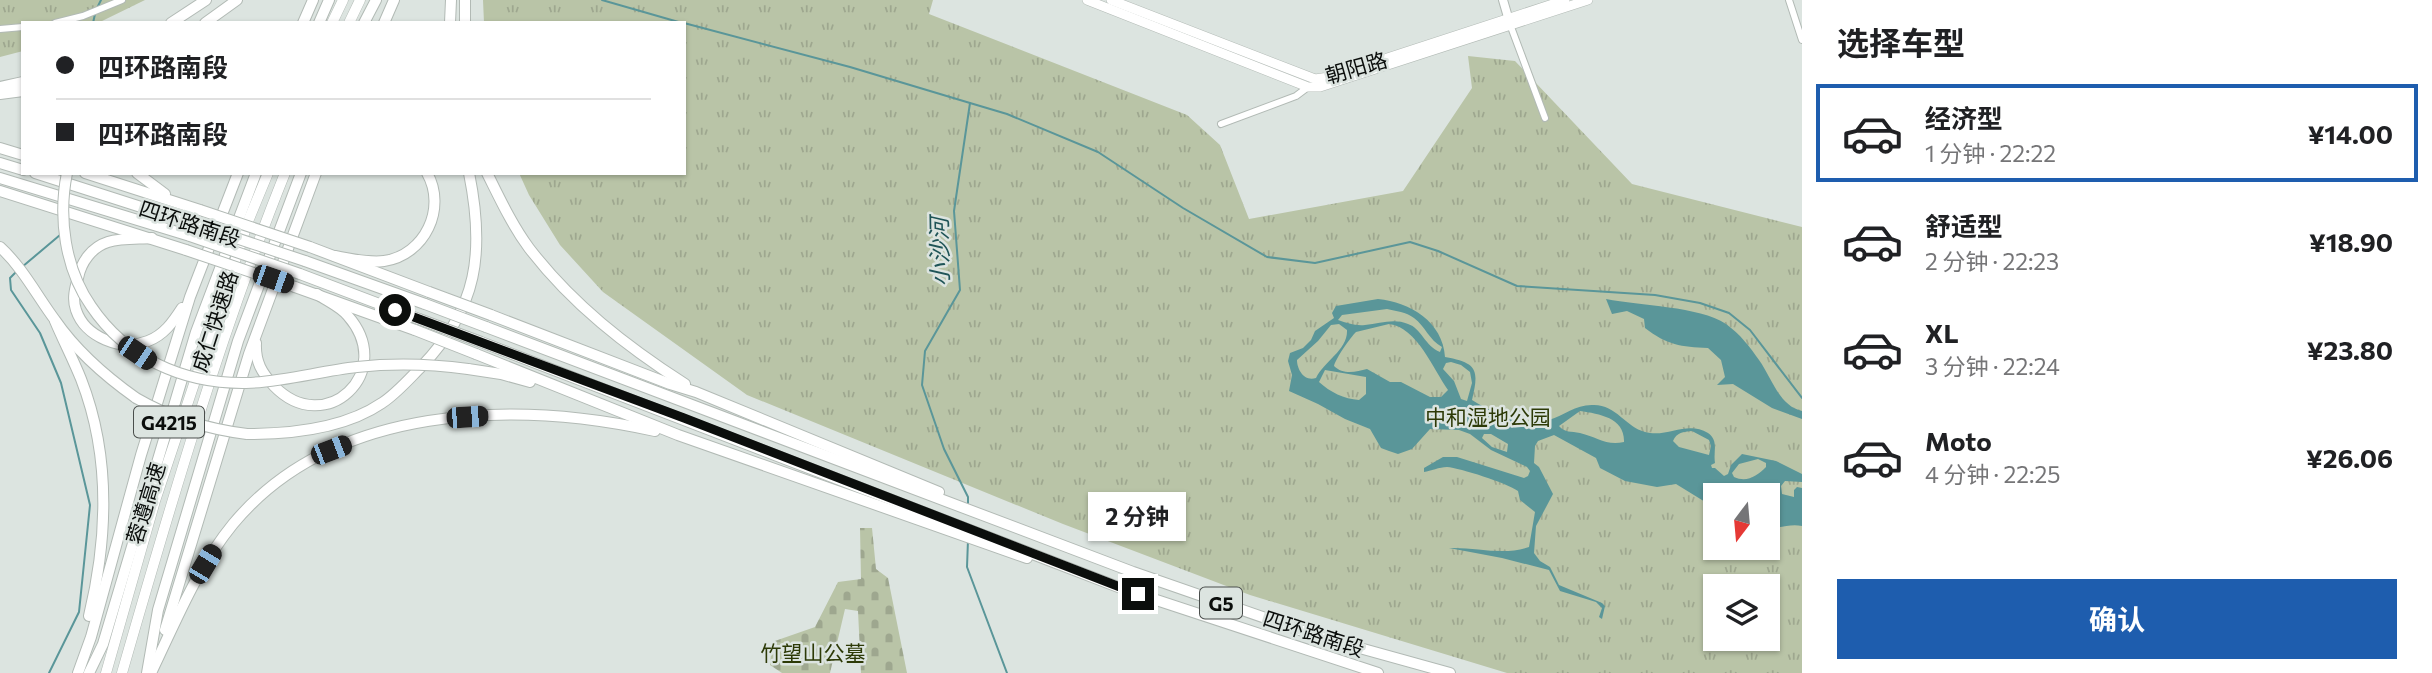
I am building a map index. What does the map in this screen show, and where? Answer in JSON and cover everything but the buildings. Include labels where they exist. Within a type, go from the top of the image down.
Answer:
[{"type":"highway","points":[[174,21],[206,0]]},
{"type":"highway","points":[[304,21],[313,0]]},
{"type":"highway","points":[[320,21],[329,0]]},
{"type":"highway","points":[[333,21],[343,0]]},
{"type":"highway","points":[[350,21],[360,0]]},
{"type":"highway","points":[[365,21],[376,0]]},
{"type":"highway","points":[[385,21],[394,0]]},
{"type":"highway","points":[[450,21],[451,0]]},
{"type":"highway","points":[[465,0],[465,21]]},
{"type":"highway","points":[[208,21],[236,1]]},
{"type":"highway","points":[[0,87],[21,82]]},
{"type":"highway","points":[[0,94],[21,91]]},
{"type":"highway","points":[[0,148],[21,154]]},
{"type":"highway","points":[[0,163],[21,169]]},
{"type":"highway","points":[[91,175],[310,247],[673,381],[940,496]]},
{"type":"highway","points":[[139,175],[159,191],[200,210]]},
{"type":"highway","points":[[77,673],[91,637],[141,455],[190,297],[235,175]]},
{"type":"highway","name":"蓉遵高速","points":[[89,673],[103,643],[196,332],[255,175]]},
{"type":"highway","name":"成仁快速路","points":[[106,673],[159,489],[249,219],[267,175]]},
{"type":"highway","name":"成仁快速路","points":[[122,673],[170,507],[250,266],[284,175]]},
{"type":"highway","name":"蓉遵高速","points":[[152,670],[158,610],[239,341],[300,175]]},
{"type":"highway","points":[[152,670],[257,333],[315,175]]},
{"type":"highway","points":[[309,191],[322,175]]},
{"type":"highway","points":[[335,256],[385,261],[402,255],[421,240],[434,217],[436,200],[428,175]]},
{"type":"highway","points":[[0,247],[83,355],[107,377],[158,411],[219,431],[281,434],[312,430],[344,421],[381,404],[449,335],[461,313],[472,278],[478,241],[469,175]]},
{"type":"highway","points":[[488,175],[529,248],[570,295],[599,323],[673,381]]},
{"type":"highway","points":[[496,175],[529,248]]},
{"type":"highway","points":[[63,177],[64,227],[68,250],[84,297],[102,322],[123,344],[151,362],[177,373],[205,380],[245,383],[387,364],[441,365],[501,374],[594,402]]},
{"type":"highway","name":"四环路南段","points":[[63,177],[97,192],[425,304],[940,496],[1133,572],[1320,637],[1450,673]]},
{"type":"highway","name":"四环路南段","points":[[0,178],[190,236],[300,274],[941,517],[1001,545],[1126,590],[1378,673]]},
{"type":"highway","points":[[0,191],[152,238],[317,294],[476,354],[658,429],[1001,545]]},
{"type":"highway","points":[[152,238],[107,243],[90,254],[80,265],[74,293],[76,310],[86,326],[98,336],[114,343],[134,344],[149,341],[170,327],[190,297]]},
{"type":"highway","points":[[257,333],[256,354],[262,373],[284,397],[301,405],[321,405],[336,400],[349,391],[360,377],[366,356],[360,335],[347,315],[317,294]]},
{"type":"highway","points":[[55,321],[81,381],[95,425],[102,462],[105,506],[102,552],[77,673]]},
{"type":"highway","points":[[152,670],[195,579],[214,548],[235,522],[268,491],[331,450],[406,424],[493,415],[575,418],[658,429]]},
{"type":"main road","points":[[1087,0],[1308,87]]},
{"type":"main road","name":"朝阳路","points":[[1111,0],[1315,79],[1588,0]]},
{"type":"main road","name":"朝阳路","points":[[1308,87],[1335,84],[1510,23],[1565,0]]},
{"type":"street","points":[[63,21],[122,0]]},
{"type":"street","points":[[1503,0],[1545,118]]},
{"type":"street","points":[[1789,0],[1802,40]]},
{"type":"street","points":[[0,29],[21,27]]},
{"type":"street","name":"朝阳路","points":[[1222,124],[1296,96],[1308,87]]},
{"type":"green space","points":[[0,0],[145,0],[102,21],[21,21],[21,52],[0,57]]},
{"type":"green space","name":"中和湿地公园","points":[[483,0],[933,0],[929,14],[1187,115],[1220,145],[1249,219],[1403,191],[1472,88],[1468,56],[1515,61],[1632,184],[1802,227],[1802,673],[1507,673],[1250,595],[1063,524],[747,395],[603,292],[560,245],[520,175],[686,175],[686,21],[484,21]]},
{"type":"green space","name":"竹望山公墓","points":[[860,528],[872,528],[876,569],[888,578],[907,673],[861,673],[858,611],[845,609],[830,673],[782,673],[770,665],[772,642],[815,627],[838,582],[861,579]]},
{"type":"water","points":[[1378,299],[1413,309],[1431,324],[1438,334],[1443,345],[1445,357],[1464,362],[1474,370],[1472,400],[1509,418],[1540,422],[1582,406],[1602,406],[1645,432],[1662,433],[1693,428],[1708,433],[1715,443],[1715,463],[1711,465],[1712,468],[1724,476],[1742,454],[1776,461],[1802,474],[1802,482],[1785,481],[1781,486],[1782,494],[1794,497],[1794,490],[1797,487],[1802,488],[1802,526],[1780,527],[1780,483],[1703,483],[1703,501],[1676,484],[1657,487],[1625,481],[1600,468],[1596,458],[1554,435],[1538,441],[1534,463],[1539,467],[1553,494],[1536,526],[1534,553],[1550,567],[1559,585],[1602,603],[1605,606],[1602,619],[1599,617],[1602,608],[1596,602],[1560,591],[1549,570],[1449,548],[1500,551],[1529,547],[1535,512],[1520,500],[1518,491],[1504,484],[1453,468],[1444,467],[1424,472],[1424,468],[1443,457],[1457,457],[1524,478],[1530,471],[1527,467],[1491,450],[1470,434],[1459,430],[1430,429],[1412,449],[1398,454],[1381,448],[1370,429],[1289,391],[1292,375],[1288,361],[1290,353],[1303,348],[1315,331],[1334,318],[1332,313],[1336,306]],"holes":[[[1387,309],[1401,312],[1418,321],[1442,347],[1440,352],[1435,349],[1416,329],[1402,322],[1351,324],[1338,320],[1342,315]],[[1339,324],[1347,330],[1344,344],[1316,378],[1308,378],[1300,371],[1297,360],[1331,325]],[[1389,324],[1399,327],[1416,341],[1448,390],[1441,397],[1430,397],[1401,382],[1390,382],[1367,369],[1341,371],[1334,366],[1335,362],[1356,332]],[[1446,363],[1461,365],[1470,372],[1472,383],[1467,401],[1461,399],[1454,381],[1443,369]],[[1325,370],[1366,377],[1366,394],[1359,400],[1343,397],[1319,382]],[[1580,411],[1595,414],[1616,422],[1624,442],[1607,442],[1566,431],[1559,426]],[[1692,431],[1709,440],[1709,455],[1679,447],[1673,441],[1683,432]],[[1484,434],[1491,434],[1508,444],[1507,452],[1492,447],[1482,438]],[[1758,459],[1766,463],[1766,467],[1752,478],[1734,477],[1732,473],[1739,464]]]},
{"type":"water","points":[[1606,299],[1701,313],[1726,324],[1752,350],[1787,403],[1802,411],[1802,419],[1772,408],[1733,384],[1717,385],[1725,377],[1721,360],[1708,348],[1667,342],[1645,328],[1644,319],[1627,311],[1612,314]]},
{"type":"waterway","points":[[97,8],[101,0]]},
{"type":"waterway","name":"小沙河","points":[[602,0],[675,21]]},
{"type":"waterway","points":[[93,21],[95,14]]},
{"type":"waterway","name":"小沙河","points":[[686,24],[850,67],[970,103],[954,211],[960,290],[925,351],[922,385],[944,449],[968,497],[968,503]]},
{"type":"waterway","points":[[970,103],[1007,114],[1098,152],[1183,208],[1267,257],[1315,263],[1410,242],[1438,251],[1517,286],[1655,295],[1700,303],[1729,313],[1750,330],[1802,398]]},
{"type":"waterway","points":[[22,267],[60,235]]},
{"type":"waterway","points":[[15,273],[10,278],[11,290],[40,333],[61,383],[90,505],[79,612],[49,673]]},
{"type":"waterway","name":"小沙河","points":[[968,540],[967,567],[1007,673]]},
{"type":"route","points":[[395,310],[684,418],[1138,594]]}]
